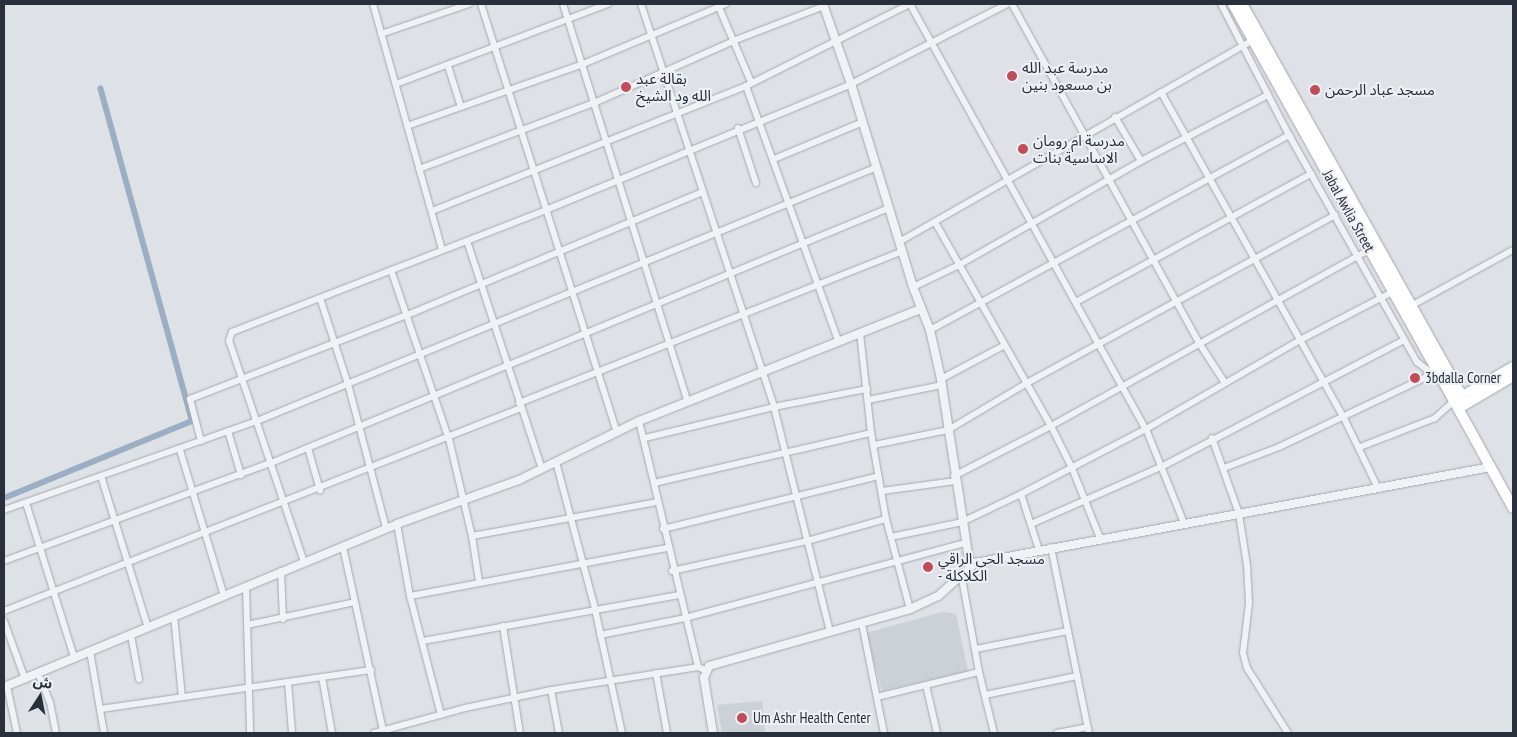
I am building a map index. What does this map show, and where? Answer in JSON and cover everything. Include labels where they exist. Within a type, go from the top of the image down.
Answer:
[{"type":"main road","name":"Jabal Awlia Street","points":[[1232,4],[1394,291],[1435,373],[1460,402]]},
{"type":"main road","name":"Jabal Awlia Street","points":[[1242,4],[1411,306],[1513,508]]},
{"type":"main road","points":[[1460,402],[1513,367]]},
{"type":"main road","points":[[1460,402],[1513,376]]},
{"type":"street","points":[[373,4],[442,250]]},
{"type":"street","points":[[381,34],[470,4]]},
{"type":"street","points":[[481,4],[618,433]]},
{"type":"street","points":[[563,4],[688,402]]},
{"type":"street","points":[[396,84],[448,66],[608,4]]},
{"type":"street","points":[[641,4],[774,407],[830,632]]},
{"type":"street","points":[[407,126],[583,64],[652,36],[718,5],[726,4]]},
{"type":"street","points":[[432,211],[533,169],[607,143],[748,84],[910,4],[1146,429],[1163,466],[1184,523]]},
{"type":"street","points":[[304,562],[229,341],[230,335],[618,181],[759,119],[851,84],[1006,4]]},
{"type":"street","points":[[1012,4],[1084,135],[1110,178],[1153,261],[1199,343],[1225,383]]},
{"type":"street","points":[[1221,4],[1288,135],[1381,296],[1404,340],[1417,362],[1435,373]]},
{"type":"street","points":[[718,5],[733,41],[816,283],[838,340]]},
{"type":"street","points":[[419,169],[594,103],[733,41],[823,5],[851,84],[913,287],[930,330],[941,382],[954,479],[970,566]]},
{"type":"street","points":[[899,242],[1253,40]]},
{"type":"street","points":[[448,66],[461,107]]},
{"type":"street","points":[[1161,92],[1207,178],[1344,416],[1378,488]]},
{"type":"street","points":[[913,287],[959,265],[1110,178],[1268,94]]},
{"type":"street","points":[[1116,117],[1141,161]]},
{"type":"street","points":[[774,160],[863,122]]},
{"type":"street","points":[[738,128],[756,183]]},
{"type":"street","points":[[930,330],[1056,264],[1131,219],[1288,135]]},
{"type":"street","points":[[4,510],[180,450],[257,421],[644,264],[715,231],[790,204],[877,167]]},
{"type":"street","points":[[1076,302],[1311,174]]},
{"type":"street","points":[[201,441],[190,400],[407,315],[702,192]]},
{"type":"street","points":[[4,561],[241,475],[889,208]]},
{"type":"street","points":[[874,445],[948,430],[1026,383],[1335,215]]},
{"type":"street","points":[[935,222],[1003,346],[1051,426],[1087,502],[1100,538]]},
{"type":"street","points":[[467,241],[542,469]]},
{"type":"street","points":[[882,491],[954,479],[1370,248]]},
{"type":"street","points":[[1411,306],[1513,250]]},
{"type":"street","points":[[4,611],[449,439],[598,372],[670,345],[816,283],[902,251]]},
{"type":"street","points":[[391,270],[449,439],[465,498],[479,582]]},
{"type":"street","points":[[891,537],[962,522],[1021,494],[1146,429],[1300,340],[1381,296],[1394,291]]},
{"type":"street","points":[[320,298],[348,384],[369,470],[386,528]]},
{"type":"street","points":[[17,733],[5,686],[386,528],[542,469],[639,421],[838,340],[921,309]]},
{"type":"street","points":[[860,333],[871,433],[886,519],[899,560],[910,610]]},
{"type":"street","points":[[1031,524],[1087,502],[1163,466],[1212,438],[1404,340]]},
{"type":"street","points":[[868,400],[941,382],[1003,346]]},
{"type":"street","points":[[1224,468],[1344,416],[1435,373]]},
{"type":"street","points":[[645,438],[774,407],[867,389]]},
{"type":"street","points":[[1360,448],[1444,412],[1460,402]]},
{"type":"street","points":[[639,421],[645,438],[672,571],[701,668],[711,733]]},
{"type":"street","points":[[228,432],[241,475]]},
{"type":"street","points":[[654,482],[871,433]]},
{"type":"street","points":[[1212,438],[1239,514],[1249,603],[1243,653],[1247,668],[1288,733]]},
{"type":"street","points":[[308,448],[320,490]]},
{"type":"street","points":[[180,450],[224,596]]},
{"type":"street","points":[[556,462],[595,609],[609,681],[622,733]]},
{"type":"street","points":[[374,733],[513,697],[656,673],[701,668],[862,624],[910,610],[938,596],[970,566],[1051,547],[1491,467]]},
{"type":"street","points":[[101,476],[148,628]]},
{"type":"street","points":[[663,529],[879,476]]},
{"type":"street","points":[[1021,494],[1039,550]]},
{"type":"street","points":[[472,536],[658,502]]},
{"type":"street","points":[[26,503],[38,548],[74,657]]},
{"type":"street","points":[[672,571],[807,541],[886,519]]},
{"type":"street","points":[[397,524],[410,596],[441,715]]},
{"type":"street","points":[[600,635],[685,618],[965,543]]},
{"type":"street","points":[[343,547],[382,730]]},
{"type":"street","points":[[1051,547],[1088,730],[1056,733]]},
{"type":"street","points":[[410,596],[667,548]]},
{"type":"street","points":[[281,571],[283,619]]},
{"type":"street","points":[[961,573],[979,672],[994,733]]},
{"type":"street","points":[[246,586],[247,686],[250,733]]},
{"type":"street","points":[[422,641],[679,595]]},
{"type":"street","points":[[247,625],[283,619],[355,602]]},
{"type":"street","points":[[174,616],[182,697]]},
{"type":"street","points":[[4,621],[25,679]]},
{"type":"street","points":[[862,624],[884,733]]},
{"type":"street","points":[[503,626],[520,733]]},
{"type":"street","points":[[976,649],[1067,631]]},
{"type":"street","points":[[131,635],[139,679]]},
{"type":"street","points":[[90,651],[104,733]]},
{"type":"street","points":[[100,710],[247,686],[322,678],[370,670]]},
{"type":"street","points":[[877,697],[979,672]]},
{"type":"street","points":[[38,673],[50,702],[56,733]]},
{"type":"street","points":[[656,673],[667,733]]},
{"type":"street","points":[[985,695],[1077,676]]},
{"type":"street","points":[[322,678],[332,733]]},
{"type":"street","points":[[288,682],[292,733]]},
{"type":"street","points":[[926,685],[936,733]]},
{"type":"street","points":[[551,690],[558,733]]},
{"type":"shaded area","points":[[942,612],[956,614],[968,671],[882,691],[866,633]]},
{"type":"shaded area","name":"Um Ashr Health Center","points":[[762,701],[765,732],[722,733],[717,705]]},
{"type":"waterway","points":[[4,498],[192,421],[100,88]]},
{"type":"place","name":"مدرسة عبد الله بن مسعود بنين","points":[[1012,76]]},
{"type":"place","name":"بقالة عبد الله ود الشيخ","points":[[626,87]]},
{"type":"place","name":"مسجد عباد الرحمن","points":[[1315,90]]},
{"type":"place","name":"مدرسة ام رومان الاساسية بنات","points":[[1023,149]]},
{"type":"place","name":"3bdalla Corner","points":[[1415,378]]},
{"type":"place","name":"مسجد الحي الراقي - الكلاكلة","points":[[928,567]]},
{"type":"place","name":"Um Ashr Health Center","points":[[742,718]]}]
